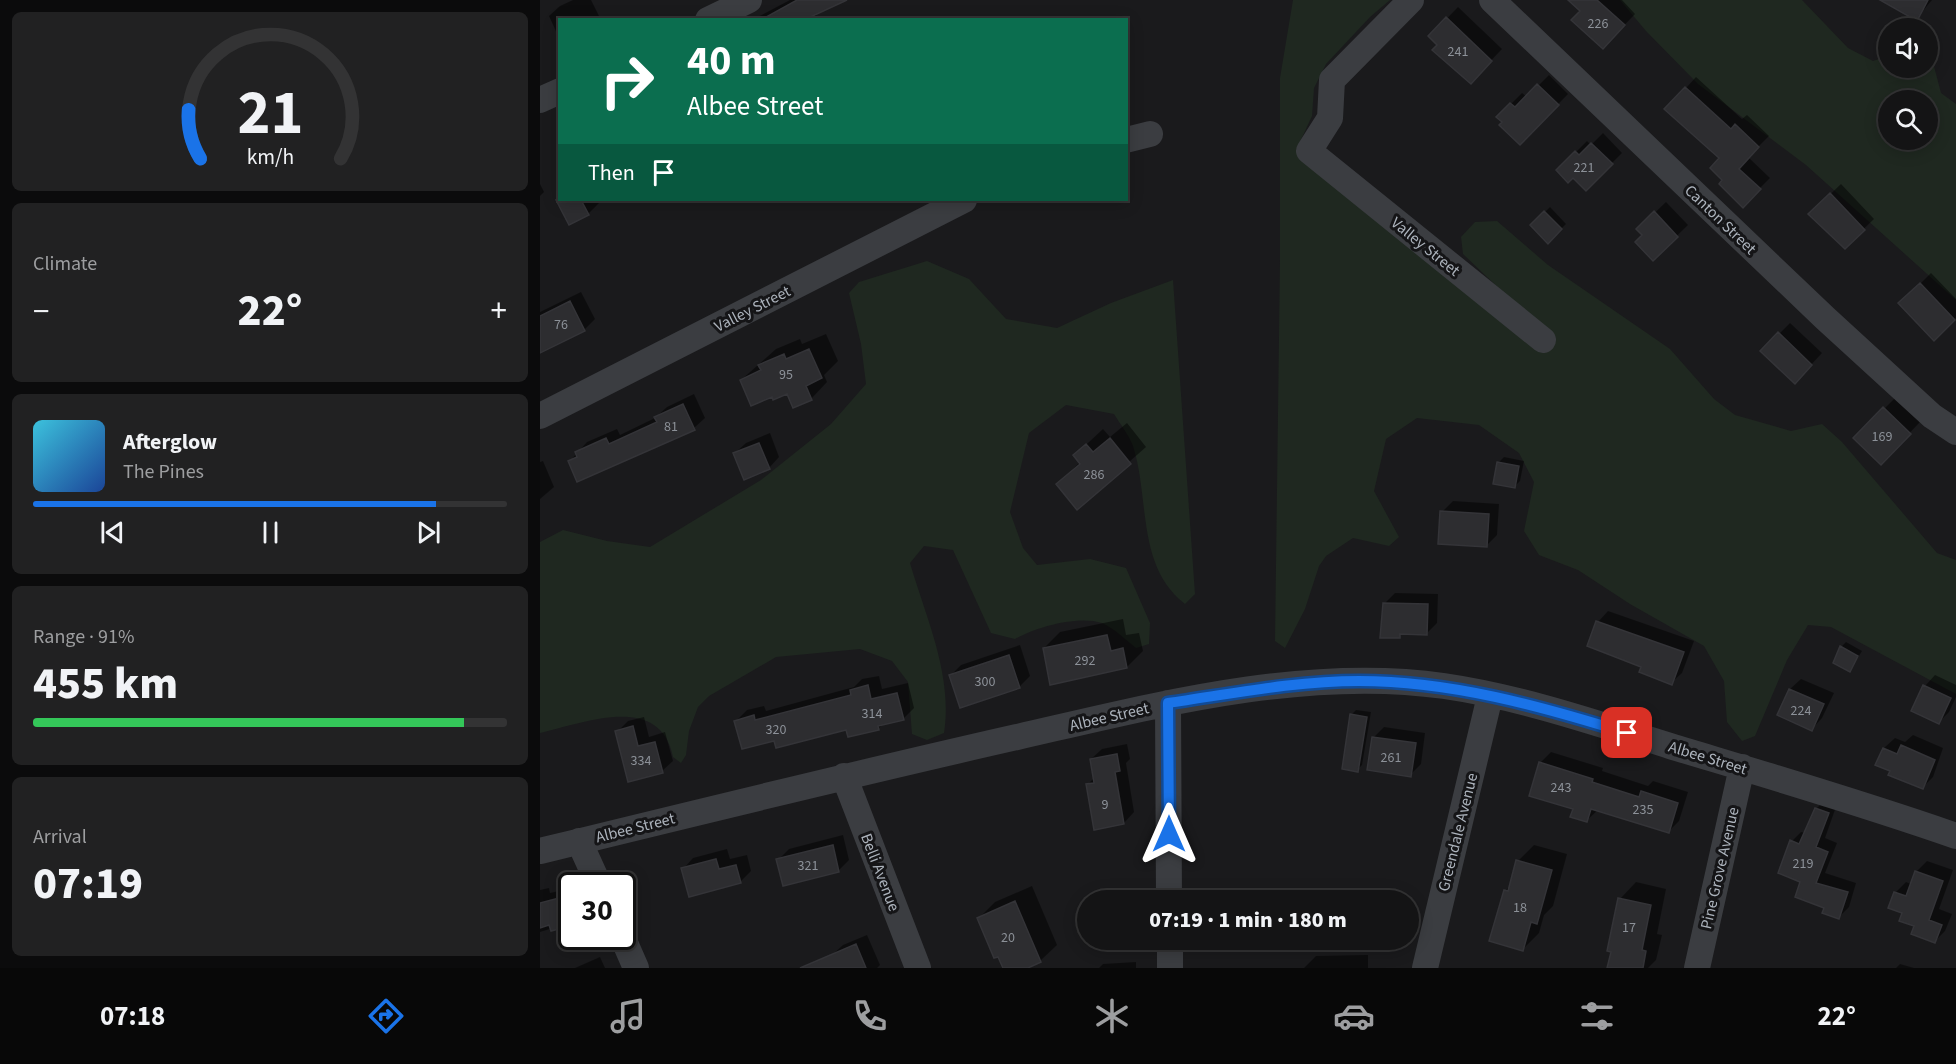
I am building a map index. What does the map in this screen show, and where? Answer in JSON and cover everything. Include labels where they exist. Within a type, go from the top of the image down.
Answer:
[{"type":"street","points":[[712,18],[749,0]]},
{"type":"street","name":"Valley Street","points":[[1411,0],[1332,80],[1330,118],[1309,151],[1543,340]]},
{"type":"street","name":"Canton Street","points":[[1492,0],[1825,318],[1932,416],[1956,432]]},
{"type":"street","points":[[540,100],[558,92]]},
{"type":"street","name":"Valley Street","points":[[540,416],[962,201]]},
{"type":"street","name":"Albee Street","points":[[540,850],[844,776],[1168,703],[1270,688],[1358,681],[1443,686],[1582,719],[1742,767],[1956,836]]},
{"type":"street","name":"Greendale Avenue","points":[[1425,968],[1490,696]]},
{"type":"street","points":[[1168,703],[1170,890]]},
{"type":"street","name":"Pine Grove Avenue","points":[[1697,968],[1742,767]]},
{"type":"street","name":"Belli Avenue","points":[[844,776],[918,968]]},
{"type":"street","points":[[579,841],[593,872]]},
{"type":"street","points":[[628,950],[636,968]]},
{"type":"street","points":[[1170,950],[1170,968]]},
{"type":"shaded area","points":[[1293,0],[1390,0],[1370,17],[1326,64],[1314,88],[1312,116],[1299,144],[1551,338],[1463,254],[1461,237],[1475,222],[1497,221],[1548,265],[1670,349],[1714,399],[1735,415],[1791,431],[1822,424],[1842,442],[1937,553],[1956,560],[1956,694],[1831,627],[1808,625],[1787,660],[1755,736],[1742,741],[1727,722],[1724,681],[1704,646],[1630,604],[1578,570],[1539,555],[1524,531],[1534,482],[1519,453],[1479,425],[1417,418],[1386,439],[1374,491],[1399,537],[1389,546],[1353,538],[1326,556],[1319,566],[1305,609],[1285,648],[1275,641],[1280,78]]},
{"type":"shaded area","points":[[1620,0],[1802,0],[1848,48],[1873,61],[1878,59],[1878,78],[1937,78],[1941,93],[1956,104],[1956,300],[1806,165],[1698,84],[1646,31]]},
{"type":"shaded area","points":[[927,261],[969,279],[1006,319],[1057,328],[1111,303],[1173,280],[1195,594],[1185,604],[1169,588],[1159,571],[1151,551],[1133,446],[1114,414],[1066,405],[1029,433],[1010,512],[1023,548],[1037,565],[1090,559],[1126,568],[1150,623],[1149,644],[1136,648],[1102,623],[1081,620],[1034,630],[1015,639],[991,633],[953,550],[924,546],[910,563],[941,668],[946,711],[944,733],[927,740],[912,734],[908,682],[892,661],[860,649],[776,657],[709,696],[698,707],[689,731],[686,755],[681,763],[673,757],[665,737],[653,724],[637,718],[598,719],[540,733],[540,542],[563,530],[607,541],[650,547],[761,480],[831,424],[866,384],[861,344],[849,293],[859,282]]},
{"type":"building","points":[[797,0],[847,0],[808,18],[765,18]]},
{"type":"building","points":[[1568,0],[1597,0],[1625,25],[1603,49],[1571,20],[1580,11]]},
{"type":"building","points":[[1880,0],[1928,0],[1919,18],[1912,18]]},
{"type":"building","points":[[1446,17],[1492,61],[1471,84],[1432,50],[1437,45],[1428,36]]},
{"type":"building","points":[[1537,84],[1559,105],[1520,145],[1499,125],[1502,122],[1496,117],[1510,103],[1515,107]]},
{"type":"building","points":[[1685,87],[1731,129],[1735,124],[1759,147],[1739,169],[1761,189],[1743,208],[1719,184],[1722,180],[1710,168],[1719,158],[1664,109]]},
{"type":"building","points":[[1591,143],[1613,164],[1586,191],[1573,178],[1568,183],[1556,170],[1575,151],[1579,155]]},
{"type":"building","points":[[1830,193],[1865,230],[1845,249],[1808,214]]},
{"type":"building","points":[[556,200],[582,201],[589,215],[569,225]]},
{"type":"building","points":[[1544,211],[1562,229],[1548,244],[1530,225]]},
{"type":"building","points":[[1654,211],[1678,237],[1653,261],[1635,242],[1642,235],[1636,229]]},
{"type":"building","points":[[1920,283],[1955,320],[1934,341],[1898,303]]},
{"type":"building","points":[[570,301],[585,331],[540,353],[540,316]]},
{"type":"building","points":[[1778,332],[1812,365],[1795,384],[1760,351]]},
{"type":"building","points":[[809,349],[822,378],[806,386],[812,400],[793,408],[787,394],[773,400],[772,397],[751,406],[740,380],[761,370],[758,365],[784,354],[786,359]]},
{"type":"building","points":[[683,404],[695,430],[577,482],[568,461],[577,457],[575,452],[606,438],[609,444],[657,422],[654,417]]},
{"type":"building","points":[[1883,407],[1911,434],[1881,465],[1853,438]]},
{"type":"building","points":[[1110,438],[1131,464],[1077,510],[1056,484],[1080,464],[1073,455],[1086,444],[1093,452]]},
{"type":"building","points":[[759,443],[770,469],[744,480],[733,453]]},
{"type":"building","points":[[1497,462],[1519,466],[1515,488],[1493,484]]},
{"type":"building","points":[[1440,511],[1489,514],[1487,547],[1438,544]]},
{"type":"building","points":[[1383,603],[1428,604],[1427,635],[1400,634],[1400,638],[1380,638]]},
{"type":"building","points":[[1596,621],[1684,652],[1672,685],[1639,672],[1641,667],[1587,646]]},
{"type":"building","points":[[1107,635],[1111,651],[1123,648],[1127,668],[1050,685],[1043,648]]},
{"type":"building","points":[[1840,646],[1858,656],[1850,672],[1833,663]]},
{"type":"building","points":[[1009,655],[1020,688],[960,708],[949,675]]},
{"type":"building","points":[[868,685],[871,699],[897,693],[904,720],[878,726],[879,730],[848,737],[846,730],[776,748],[774,741],[742,749],[734,721],[754,715],[755,720],[851,695],[850,690]]},
{"type":"building","points":[[1923,685],[1951,698],[1939,724],[1911,711]]},
{"type":"building","points":[[1789,689],[1824,704],[1812,731],[1777,715]]},
{"type":"building","points":[[1350,714],[1367,717],[1358,772],[1342,769]]},
{"type":"building","points":[[633,726],[638,746],[655,742],[663,773],[628,782],[615,731]]},
{"type":"building","points":[[1372,737],[1416,743],[1411,777],[1367,770]]},
{"type":"building","points":[[1901,745],[1935,760],[1923,789],[1888,775],[1890,771],[1875,765],[1883,748],[1897,754]]},
{"type":"building","points":[[1117,754],[1120,771],[1115,772],[1124,824],[1094,830],[1086,784],[1094,783],[1090,759]]},
{"type":"building","points":[[1539,762],[1639,797],[1641,791],[1678,803],[1669,833],[1591,809],[1587,822],[1570,817],[1573,809],[1529,796]]},
{"type":"building","points":[[1815,808],[1829,813],[1816,847],[1828,852],[1816,883],[1848,892],[1839,919],[1822,913],[1824,908],[1795,897],[1800,882],[1778,873],[1790,840],[1799,844]]},
{"type":"building","points":[[833,845],[839,872],[783,886],[776,859]]},
{"type":"building","points":[[716,859],[719,869],[736,865],[741,883],[689,897],[681,868]]},
{"type":"building","points":[[1516,860],[1552,870],[1537,924],[1531,922],[1523,951],[1489,941],[1504,890],[1508,891]]},
{"type":"building","points":[[1915,871],[1943,881],[1929,920],[1942,925],[1935,943],[1911,934],[1914,926],[1899,921],[1902,913],[1888,908],[1894,892],[1906,896]]},
{"type":"building","points":[[558,898],[558,929],[551,931],[549,925],[540,928],[540,903]]},
{"type":"building","points":[[1618,898],[1651,905],[1642,950],[1646,951],[1643,968],[1607,968],[1611,952],[1607,951]]},
{"type":"building","points":[[1015,901],[1041,962],[1028,968],[1003,968],[998,957],[994,958],[977,918]]},
{"type":"building","points":[[856,944],[866,968],[800,968]]},
{"type":"route","points":[[1169,834],[1168,703],[1270,688],[1358,681],[1443,686],[1582,719],[1627,733]]}]
